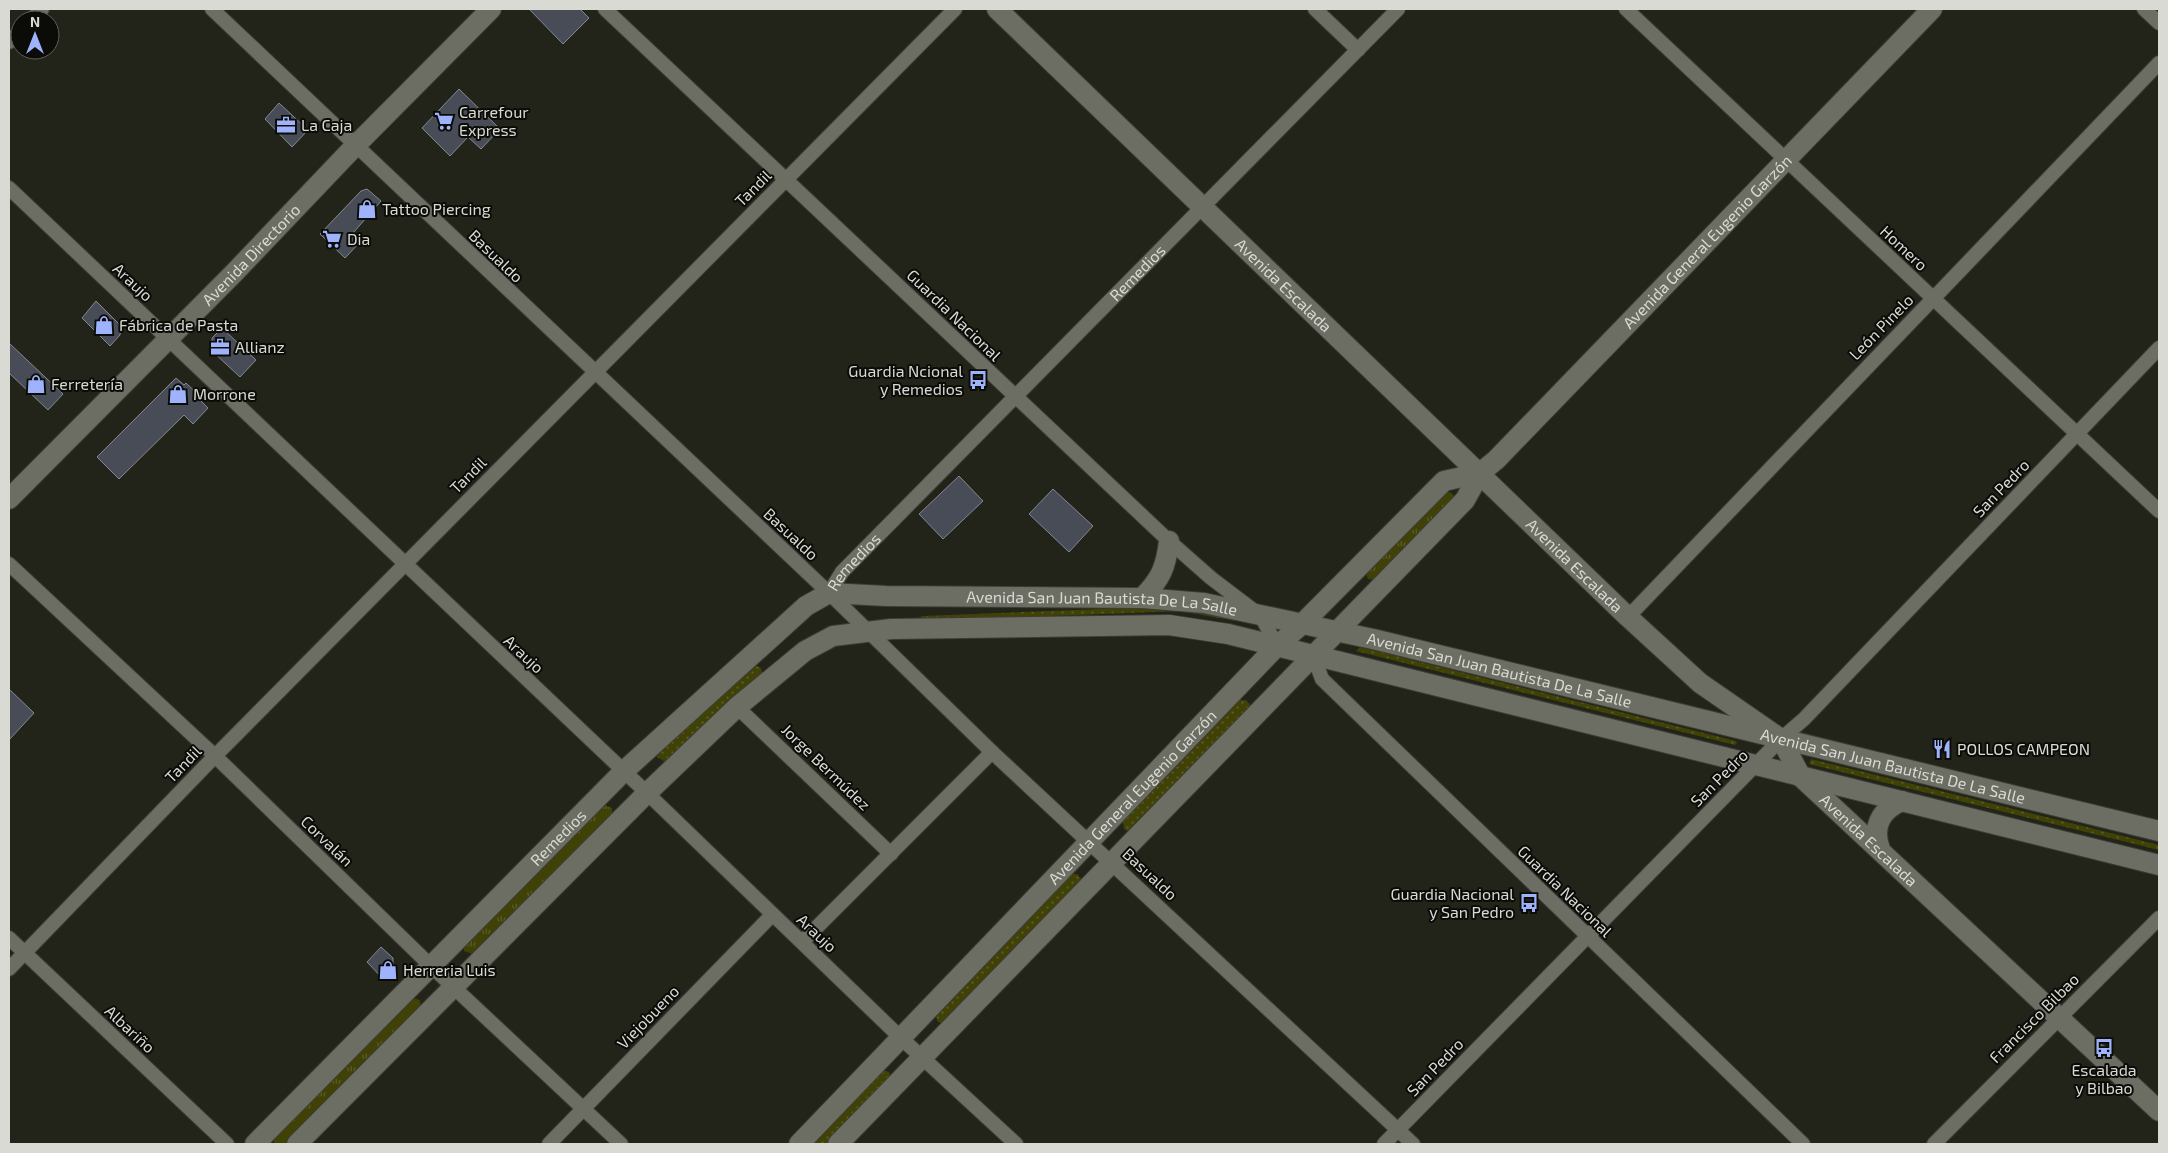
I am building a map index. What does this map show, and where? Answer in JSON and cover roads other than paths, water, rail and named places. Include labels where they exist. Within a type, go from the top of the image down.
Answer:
[{"type":"street","name":"Basualdo","points":[[212,9],[829,593],[992,752],[1090,841],[1413,1144]]},
{"type":"street","name":"Avenida Directorio","points":[[9,499],[167,338],[234,273],[355,146],[491,9]]},
{"type":"street","name":"Guardia Nacional","points":[[604,9],[1169,541],[1210,578],[1260,616],[1277,646]]},
{"type":"street","name":"Tandil","points":[[9,969],[215,756],[955,9]]},
{"type":"street","name":"Avenida Escalada","points":[[996,9],[1628,617],[1700,683],[1781,738],[1801,777],[2159,1111]]},
{"type":"street","points":[[1315,9],[1358,50]]},
{"type":"street","name":"Remedios","points":[[255,1144],[624,771],[806,606],[829,593],[842,572],[1398,9]]},
{"type":"street","name":"Homero","points":[[1626,9],[2159,511]]},
{"type":"street","name":"Avenida General Eugenio Garzón","points":[[838,1144],[1313,655],[1337,633],[1465,500],[1480,473],[1496,460],[1932,9]]},
{"type":"street","points":[[2144,9],[2159,23]]},
{"type":"street","name":"León Pinelo","points":[[1628,617],[2159,63]]},
{"type":"street","name":"Araujo","points":[[9,188],[404,565],[624,771],[901,1038],[1016,1144]]},
{"type":"street","name":"San Pedro","points":[[1384,1144],[1781,738],[1804,719],[2159,348]]},
{"type":"street","name":"Avenida General Eugenio Garzón","points":[[799,1144],[1277,646],[1301,625],[1444,481],[1480,473]]},
{"type":"street","points":[[1142,598],[1154,585],[1166,564],[1169,541]]},
{"type":"street","name":"Corvalán","points":[[9,564],[215,756],[431,966],[621,1144]]},
{"type":"street","name":"Avenida San Juan Bautista De La Salle","points":[[829,593],[1142,598],[1196,602],[1373,639],[2159,831]]},
{"type":"street","name":"Avenida San Juan Bautista De La Salle","points":[[867,631],[1169,626],[1228,634],[2159,865]]},
{"type":"street","name":"Remedios","points":[[297,1144],[453,986],[737,706],[805,651],[833,636],[867,631]]},
{"type":"street","name":"Guardia Nacional","points":[[1313,655],[1322,679],[1803,1144]]},
{"type":"street","name":"Jorge Bermúdez","points":[[737,706],[891,854]]},
{"type":"street","points":[[802,942],[992,752]]},
{"type":"street","points":[[1880,849],[1876,839],[1876,828],[1880,817],[1886,810],[1902,801]]},
{"type":"street","name":"Viejobueno","points":[[549,1144],[772,915]]},
{"type":"street","name":"Francisco Bilbao","points":[[1934,1144],[2159,918]]},
{"type":"street","name":"Albariño","points":[[9,938],[227,1144]]},
{"type":"place","name":"Carrefour Express","points":[[444,121]]},
{"type":"place","name":"La Caja","points":[[286,125]]},
{"type":"place","name":"Tattoo Piercing","points":[[367,209]]},
{"type":"place","name":"Dia","points":[[332,239]]},
{"type":"place","name":"Fábrica de Pasta","points":[[104,325]]},
{"type":"place","name":"Allianz","points":[[220,347]]},
{"type":"place","name":"Guardia Ncional y Remedios","points":[[978,380]]},
{"type":"place","name":"Ferretería","points":[[36,384]]},
{"type":"place","name":"Morrone","points":[[178,394]]},
{"type":"place","name":"POLLOS CAMPEON","points":[[1942,749]]},
{"type":"place","name":"Guardia Nacional y San Pedro","points":[[1529,903]]},
{"type":"place","name":"Herreria Luis","points":[[388,970]]},
{"type":"place","name":"Escalada y Bilbao","points":[[2104,1048]]}]
